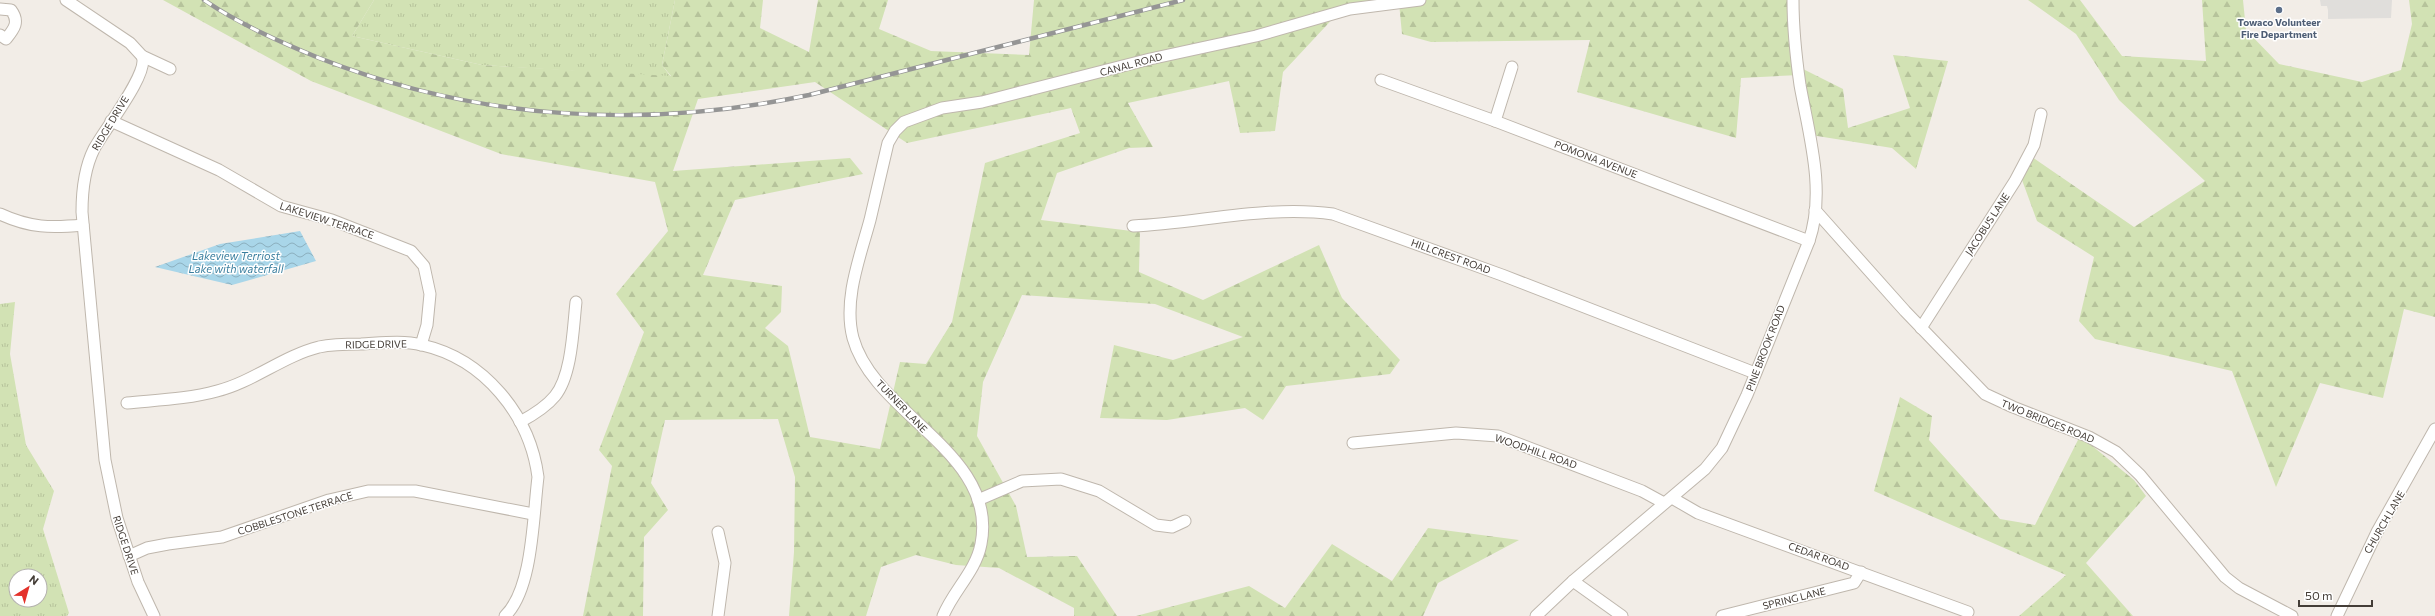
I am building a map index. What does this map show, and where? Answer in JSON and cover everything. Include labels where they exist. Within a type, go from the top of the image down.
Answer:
[{"type":"street","points":[[66,0],[130,43],[142,56],[170,69]]},
{"type":"street","name":"CANAL ROAD","points":[[880,177],[891,137],[904,122],[922,114],[1194,49],[1256,36],[1350,9],[1420,0]]},
{"type":"street","name":"PINE BROOK ROAD","points":[[1536,616],[1573,581],[1705,469],[1722,448],[1755,373],[1809,241],[1815,210],[1815,168],[1799,77],[1793,0]]},
{"type":"street","points":[[0,9],[11,10],[16,17],[16,25],[2,41]]},
{"type":"street","name":"RIDGE DRIVE","points":[[142,56],[142,71],[94,149],[82,190],[83,225],[105,460],[117,518],[129,556],[154,616]]},
{"type":"street","points":[[1495,121],[1512,67]]},
{"type":"street","name":"POMONA AVENUE","points":[[1381,80],[1495,121],[1809,241]]},
{"type":"street","name":"JACOBUS LANE","points":[[1921,328],[2015,181],[2034,145],[2041,114]]},
{"type":"street","name":"LAKEVIEW TERRACE","points":[[111,122],[220,170],[281,206],[332,220],[411,251],[424,266],[430,294],[427,325],[421,345]]},
{"type":"street","name":"TURNER LANE","points":[[880,177],[851,299],[850,319],[853,338],[858,351],[871,374],[953,458],[969,480],[978,500],[982,531],[978,557],[953,596],[943,616]]},
{"type":"street","name":"TWO BRIDGES ROAD","points":[[1815,210],[1921,328],[1985,394],[2004,404],[2089,437],[2116,452],[2140,474],[2225,577],[2239,588],[2292,616]]},
{"type":"street","name":"HILLCREST ROAD","points":[[1133,226],[1278,212],[1305,211],[1333,214],[1502,274],[1755,373]]},
{"type":"street","points":[[0,214],[33,226],[53,228],[83,225]]},
{"type":"street","points":[[520,422],[545,406],[561,386],[565,373],[576,302]]},
{"type":"street","name":"RIDGE DRIVE","points":[[127,403],[198,396],[218,391],[301,353],[320,347],[393,342],[421,345],[461,361],[483,376],[502,395],[529,438],[536,464],[538,477],[525,581],[518,600],[505,616]]},
{"type":"street","name":"CHURCH LANE","points":[[2337,616],[2370,545],[2435,430]]},
{"type":"street","name":"WOODHILL ROAD","points":[[1353,443],[1456,433],[1498,436],[1668,501]]},
{"type":"street","points":[[978,500],[1022,481],[1061,479],[1099,491],[1156,525],[1172,527],[1186,521]]},
{"type":"street","name":"COBBLESTONE TERRACE","points":[[129,556],[148,548],[222,537],[329,500],[368,491],[415,491],[533,514]]},
{"type":"street","name":"CEDAR ROAD","points":[[1668,501],[1968,612]]},
{"type":"street","points":[[718,532],[725,563],[718,616]]},
{"type":"street","name":"SPRING LANE","points":[[1722,616],[1854,583],[1861,572]]},
{"type":"street","points":[[1573,581],[1622,616]]},
{"type":"green space","points":[[163,0],[374,0],[352,36],[482,65],[671,76],[662,65],[675,0],[763,0],[760,28],[809,52],[818,0],[888,0],[879,29],[931,51],[1029,55],[1034,0],[1791,0],[1799,67],[1843,89],[1848,128],[1910,108],[1893,55],[1948,61],[1916,169],[1892,148],[1811,135],[1799,75],[1741,78],[1736,138],[1577,92],[1590,40],[1431,42],[1402,34],[1399,3],[1339,12],[1283,72],[1275,131],[1240,133],[1229,81],[1128,103],[1153,147],[1129,148],[1057,173],[1041,220],[1140,232],[1139,272],[1203,300],[1319,245],[1342,298],[1400,360],[1390,374],[1286,386],[1263,420],[1245,408],[1167,420],[1100,418],[1114,345],[1173,360],[1243,337],[1155,304],[1022,295],[983,382],[977,436],[1016,506],[1027,557],[1077,556],[1117,616],[1074,616],[1074,608],[999,568],[956,565],[916,555],[881,567],[866,616],[789,616],[794,552],[795,477],[778,419],[665,420],[651,483],[668,510],[644,537],[643,616],[583,616],[612,466],[599,450],[644,332],[616,294],[668,231],[655,182],[501,154],[311,81]],"holes":[[[815,82],[907,143],[1071,108],[1080,133],[985,163],[952,322],[926,364],[900,362],[880,449],[810,437],[788,346],[765,328],[781,312],[782,286],[703,275],[735,200],[863,174],[850,158],[673,171],[698,99]]]},
{"type":"green space","points":[[374,0],[675,0],[662,65],[671,77],[482,65],[352,36]]},
{"type":"green space","points":[[2028,0],[2080,0],[2122,56],[2206,61],[2202,0],[2243,0],[2246,30],[2279,64],[2362,82],[2401,70],[2412,24],[2409,0],[2435,0],[2435,317],[2404,309],[2383,398],[2320,383],[2276,487],[2232,371],[2095,339],[2079,321],[2094,257],[2037,221],[2022,180],[2032,157],[2134,227],[2205,181],[2119,100],[2076,34]]},
{"type":"green space","points":[[15,302],[10,354],[26,445],[54,491],[43,529],[69,613],[67,616],[0,616],[0,304]]},
{"type":"green space","points":[[1900,397],[1932,416],[1929,440],[2000,519],[2035,525],[2080,436],[2134,480],[2146,496],[2086,563],[2133,616],[2019,616],[2066,575],[1874,491]]},
{"type":"green space","points":[[1428,528],[1519,540],[1438,583],[1423,616],[1136,616],[1249,586],[1285,608],[1332,544],[1392,581]]},
{"type":"shaded area","points":[[2320,0],[2392,0],[2391,18],[2328,19],[2327,6],[2321,6]]},
{"type":"water","name":"Lakeview Terriost Lake with waterfall","points":[[300,231],[316,261],[232,285],[155,267],[220,244]]},
{"type":"railway","points":[[204,0],[245,25],[275,39],[319,58],[379,79],[439,95],[500,106],[561,113],[623,115],[685,113],[747,106],[809,95],[1183,0]]},
{"type":"place","name":"Towaco Volunteer Fire Department","points":[[2279,10]]}]
